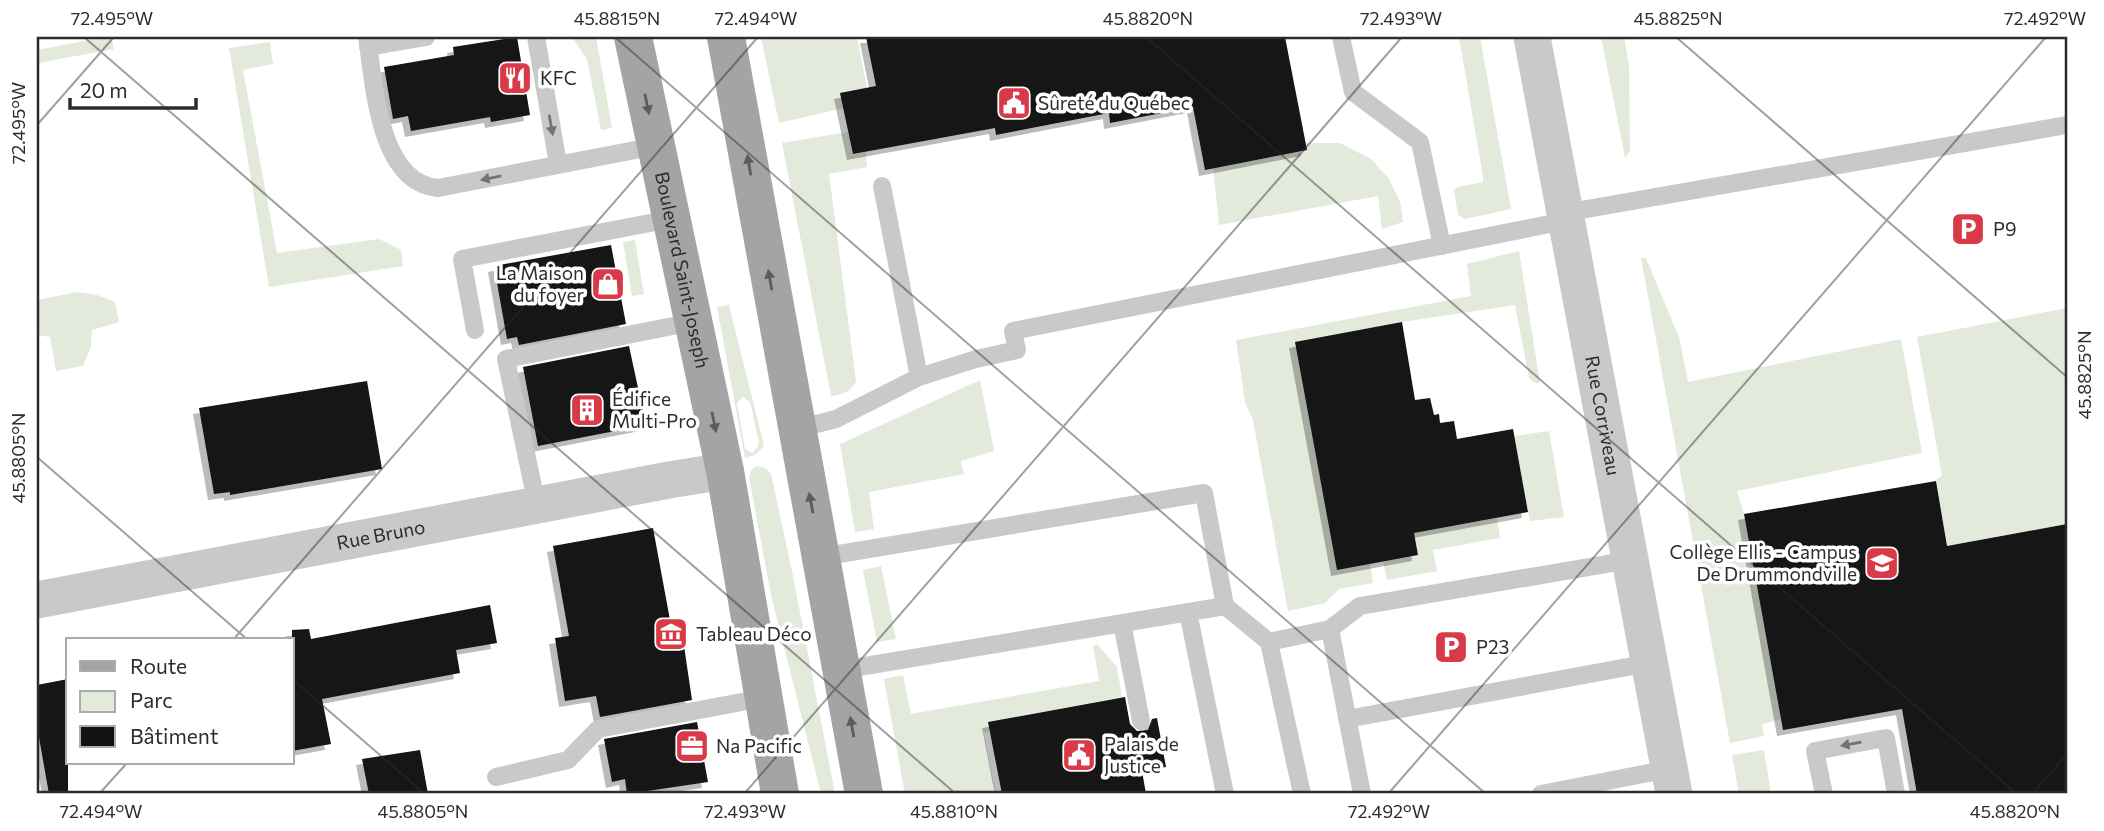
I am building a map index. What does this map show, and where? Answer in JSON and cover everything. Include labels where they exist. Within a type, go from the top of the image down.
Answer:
[{"type":"main road","name":"Boulevard Saint-Joseph","points":[[633,37],[724,471],[780,794]]},
{"type":"main road","points":[[726,37],[864,794]]},
{"type":"street","name":"Rue Corriveau","points":[[1532,37],[1672,782]]},
{"type":"street","name":"Rue Bruno","points":[[37,600],[724,471]]},
{"type":"lane","points":[[426,37],[368,42],[384,137],[399,163],[422,186],[438,188],[656,146]]},
{"type":"lane","points":[[536,37],[558,164]]},
{"type":"lane","points":[[1341,37],[1353,92],[1420,142],[1442,246]]},
{"type":"lane","points":[[797,429],[836,419],[919,377],[976,359],[1017,350],[1013,331],[1442,246],[1565,217],[2067,125]]},
{"type":"lane","points":[[882,186],[919,377]]},
{"type":"lane","points":[[475,330],[462,259],[671,219]]},
{"type":"lane","points":[[537,505],[506,359],[693,322]]},
{"type":"lane","points":[[821,557],[1204,493],[1225,606],[1269,642],[1302,794]]},
{"type":"lane","points":[[1269,642],[1330,629],[1360,606],[1630,560]]},
{"type":"lane","points":[[841,670],[1225,606]]},
{"type":"lane","points":[[1188,612],[1225,794]]},
{"type":"lane","points":[[1122,623],[1141,721]]},
{"type":"lane","points":[[1330,629],[1362,794]]},
{"type":"lane","points":[[1347,719],[1650,663]]},
{"type":"lane","points":[[496,777],[568,760],[598,729],[763,698]]},
{"type":"lane","points":[[1824,794],[1815,751],[1886,738],[1896,794]]},
{"type":"lane","points":[[1541,794],[1672,782]]},
{"type":"green space","points":[[111,37],[114,49],[38,63],[37,50]]},
{"type":"green space","points":[[572,37],[596,37],[612,128],[601,130],[587,59]]},
{"type":"green space","points":[[761,37],[857,37],[867,88],[844,108],[779,123]]},
{"type":"green space","points":[[1459,37],[1480,37],[1511,209],[1465,219],[1458,215],[1454,190],[1483,182],[1483,177]]},
{"type":"green space","points":[[1601,37],[1624,37],[1629,65],[1630,151],[1625,158]]},
{"type":"green space","points":[[270,42],[273,64],[243,70],[277,253],[379,239],[401,250],[403,266],[269,287],[229,48]]},
{"type":"green space","points":[[848,132],[853,155],[866,152],[867,167],[829,174],[856,381],[843,394],[831,396],[782,143]]},
{"type":"green space","points":[[1306,143],[1340,143],[1371,159],[1389,179],[1400,202],[1403,222],[1382,229],[1378,196],[1219,225],[1213,168],[1307,150]]},
{"type":"green space","points":[[635,240],[644,294],[632,296],[623,242]]},
{"type":"green space","points":[[1519,251],[1540,383],[1529,378],[1515,305],[1402,322],[1370,564],[1373,583],[1339,589],[1325,603],[1288,611],[1253,420],[1245,402],[1236,340],[1471,296],[1467,264]]},
{"type":"green space","points":[[1641,258],[1646,258],[1679,337],[1688,382],[1901,339],[1922,453],[1737,491],[1744,514],[1781,719],[1762,724],[1764,736],[1730,743]]},
{"type":"green space","points":[[77,292],[97,295],[115,302],[119,322],[92,330],[91,346],[83,366],[56,371],[50,337],[37,335],[37,300]]},
{"type":"green space","points":[[729,305],[764,446],[755,455],[745,458],[717,307]],"holes":[[[743,397],[750,402],[759,442],[752,453],[745,449],[737,403]]]},
{"type":"green space","points":[[2067,308],[2067,524],[1947,546],[1936,480],[1942,476],[1917,337]]},
{"type":"green space","points":[[980,380],[994,451],[961,461],[964,474],[869,492],[874,529],[855,532],[840,444]]},
{"type":"green space","points":[[1549,431],[1564,517],[1530,521],[1514,436]]},
{"type":"green space","points":[[757,466],[765,468],[771,474],[835,794],[821,794],[771,595],[749,477],[752,469]]},
{"type":"green space","points":[[1497,518],[1500,538],[1433,550],[1437,571],[1387,580],[1383,561],[1418,555],[1414,533]]},
{"type":"green space","points":[[881,566],[896,639],[877,642],[863,570]]},
{"type":"green space","points":[[1097,644],[1117,667],[1122,697],[989,722],[990,731],[984,733],[996,794],[905,794],[884,679],[903,675],[911,714],[1099,681],[1093,646]]},
{"type":"green space","points":[[1764,750],[1771,794],[1739,794],[1732,755]]},
{"type":"building","points":[[517,37],[530,115],[491,122],[490,117],[411,131],[408,116],[393,119],[384,67],[454,55],[453,47]]},
{"type":"building","name":"Sûreté du Québec","points":[[866,37],[1285,37],[1307,150],[1205,170],[1193,107],[1110,123],[1109,113],[996,135],[995,128],[853,154],[840,93],[876,86]]},
{"type":"building","points":[[611,245],[626,324],[519,345],[517,337],[507,339],[494,266]]},
{"type":"building","points":[[1402,322],[1415,400],[1430,398],[1434,415],[1439,414],[1440,423],[1454,421],[1457,439],[1513,429],[1528,512],[1414,533],[1418,555],[1337,570],[1295,342]]},
{"type":"building","name":"Édifice Multi-Pro","points":[[629,346],[646,425],[538,446],[523,367]]},
{"type":"building","points":[[367,381],[382,469],[230,495],[230,492],[214,494],[199,408]]},
{"type":"building","points":[[1936,481],[1947,546],[2067,524],[2067,794],[1917,794],[1902,709],[1783,730],[1744,514]]},
{"type":"building","points":[[653,528],[670,620],[680,619],[692,700],[600,717],[596,696],[565,701],[555,638],[569,636],[553,546]]},
{"type":"building","points":[[490,605],[497,643],[456,650],[460,673],[322,699],[331,744],[294,751],[292,630],[309,629],[311,639]]},
{"type":"building","points":[[66,679],[68,794],[49,794],[37,726],[37,685]]},
{"type":"building","name":"Palais de Justice","points":[[1125,697],[1130,724],[1137,731],[1148,730],[1152,719],[1157,718],[1166,767],[1142,771],[1146,794],[1002,794],[988,722]]},
{"type":"building","points":[[697,722],[708,782],[627,794],[625,779],[612,782],[604,739]]},
{"type":"building","points":[[420,750],[428,794],[369,794],[362,759]]},
{"type":"place","name":"KFC","points":[[515,78]]},
{"type":"place","name":"Sûreté du Québec","points":[[1014,103]]},
{"type":"place","name":"P9","points":[[1968,229]]},
{"type":"place","name":"La Maison du foyer","points":[[608,284]]},
{"type":"place","name":"Édifice Multi-Pro","points":[[587,410]]},
{"type":"place","name":"Collège Ellis - Campus De Drummondville","points":[[1882,563]]},
{"type":"place","name":"Tableau Déco","points":[[671,634]]},
{"type":"place","name":"P23","points":[[1451,647]]},
{"type":"place","name":"Na Pacific","points":[[692,746]]},
{"type":"place","name":"Palais de Justice","points":[[1079,755]]}]
